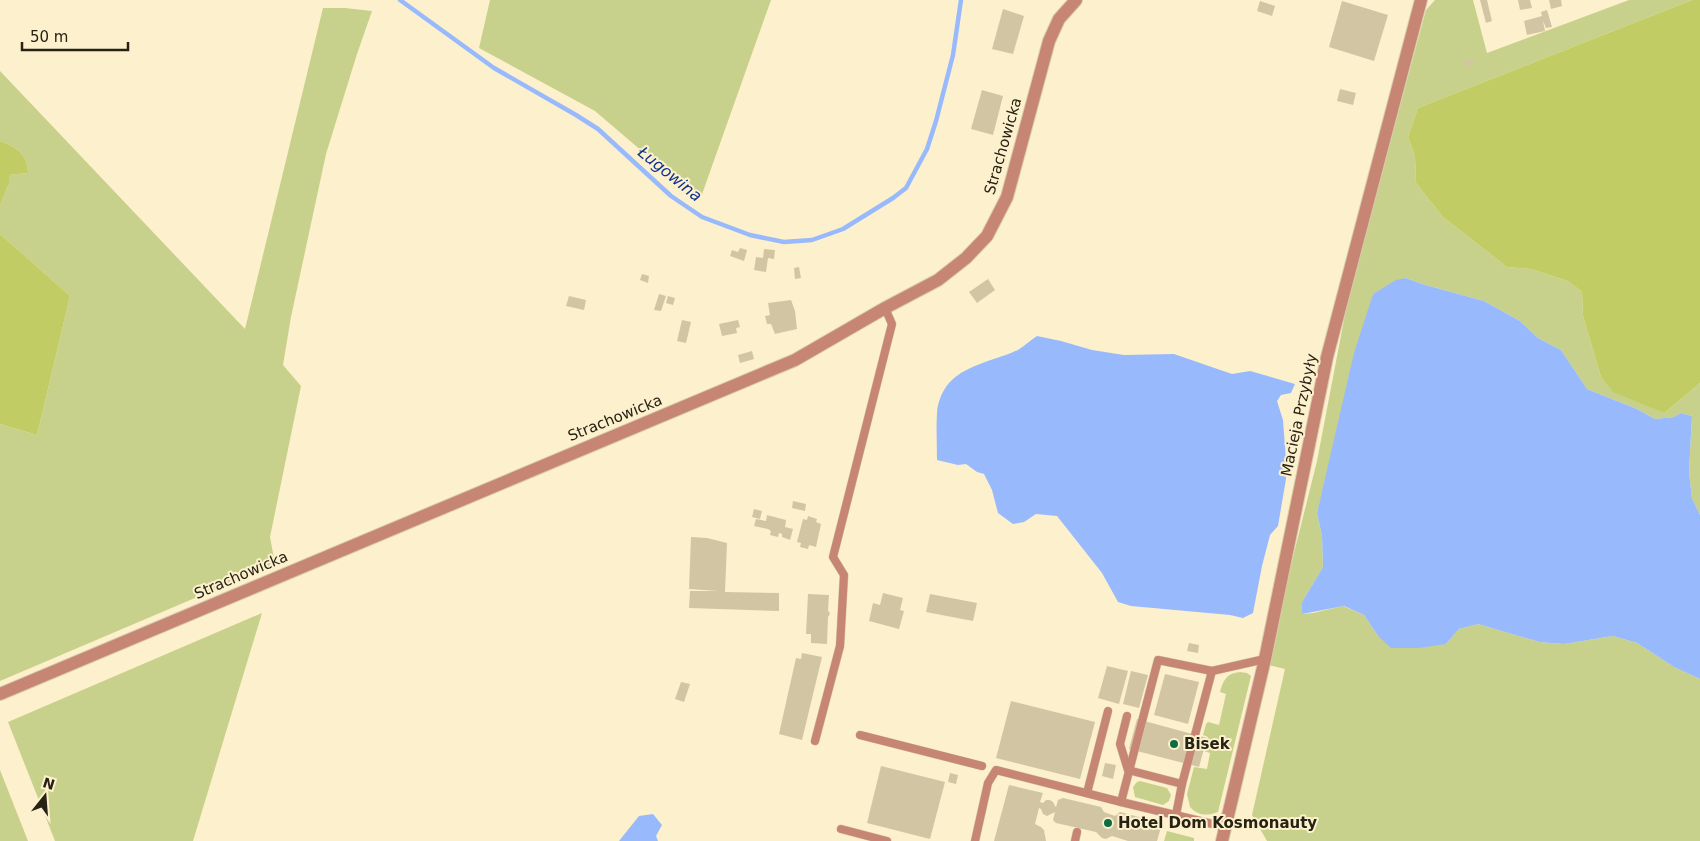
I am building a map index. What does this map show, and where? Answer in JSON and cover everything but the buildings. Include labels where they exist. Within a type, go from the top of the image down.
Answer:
[{"type":"street","name":"Strachowicka","points":[[0,694],[795,360],[938,280],[966,258],[988,236],[1007,197],[1049,41],[1059,19],[1076,0]]},
{"type":"street","name":"Macieja Przybyły","points":[[1222,841],[1264,659],[1327,357],[1421,0]]},
{"type":"lane","points":[[815,741],[840,646],[844,575],[833,558],[892,324],[885,308]]},
{"type":"lane","points":[[1121,802],[1158,660],[1212,671],[1264,659]]},
{"type":"lane","points":[[1176,815],[1182,784],[1212,671]]},
{"type":"lane","points":[[1087,793],[1108,711]]},
{"type":"lane","points":[[1127,716],[1120,744],[1128,770]]},
{"type":"lane","points":[[860,735],[982,766]]},
{"type":"lane","points":[[974,841],[988,783],[996,770],[1225,827]]},
{"type":"lane","points":[[1128,770],[1182,784]]},
{"type":"lane","points":[[841,829],[888,841]]},
{"type":"lane","points":[[1075,841],[1077,832]]},
{"type":"green space","points":[[490,0],[771,0],[701,197],[657,164],[595,111],[479,48]]},
{"type":"green space","points":[[1435,0],[1473,0],[1487,53],[1629,0],[1692,0],[1418,108],[1408,137],[1415,156],[1416,183],[1443,217],[1507,267],[1531,269],[1568,281],[1582,292],[1583,316],[1601,377],[1613,391],[1664,413],[1700,383],[1700,515],[1692,498],[1689,472],[1692,416],[1681,413],[1674,417],[1655,419],[1637,409],[1587,389],[1561,350],[1538,338],[1520,321],[1484,301],[1406,278],[1373,294],[1317,513],[1322,536],[1323,567],[1302,602],[1302,614],[1343,606],[1364,615],[1378,636],[1446,644],[1459,629],[1478,624],[1539,642],[1564,644],[1613,636],[1637,643],[1674,667],[1700,679],[1700,841],[1267,841],[1252,815],[1285,669],[1269,665],[1289,573],[1317,461],[1348,299],[1426,10]]},
{"type":"green space","points":[[1692,0],[1700,0],[1700,383],[1664,413],[1613,392],[1601,377],[1583,316],[1582,292],[1568,281],[1531,269],[1507,267],[1443,217],[1416,183],[1415,156],[1408,137],[1418,108]]},
{"type":"green space","points":[[323,8],[372,11],[326,154],[291,317],[283,365],[301,386],[270,537],[275,564],[0,681],[0,424],[37,435],[70,296],[0,234],[0,206],[9,183],[9,175],[28,173],[26,161],[20,152],[0,141],[0,71],[245,329]]},
{"type":"green space","points":[[0,141],[20,152],[26,161],[28,173],[9,175],[9,183],[0,206]]},
{"type":"green space","points":[[0,234],[70,296],[37,435],[0,424]]},
{"type":"green space","points":[[262,613],[193,841],[55,841],[8,722]]},
{"type":"green space","points":[[1240,672],[1251,676],[1218,812],[1206,815],[1199,814],[1190,807],[1187,794],[1194,767],[1207,769],[1210,753],[1204,751],[1208,737],[1203,735],[1206,724],[1208,722],[1219,725],[1226,694],[1220,692],[1223,684],[1226,678]]},
{"type":"green space","points":[[0,770],[28,841],[0,841]]},
{"type":"green space","points":[[1140,781],[1167,788],[1171,795],[1169,801],[1163,805],[1135,797],[1133,787]]},
{"type":"green space","points":[[1167,831],[1194,838],[1194,841],[1164,841]]},
{"type":"water","points":[[1406,278],[1484,301],[1520,321],[1538,338],[1561,350],[1587,389],[1637,409],[1655,419],[1674,417],[1681,413],[1692,416],[1689,472],[1692,498],[1700,515],[1700,679],[1674,667],[1637,643],[1613,636],[1564,644],[1539,642],[1478,624],[1459,629],[1446,644],[1419,648],[1391,648],[1378,636],[1364,615],[1344,606],[1302,614],[1302,602],[1323,567],[1322,536],[1317,513],[1354,353],[1373,294],[1396,280]]},
{"type":"water","points":[[1037,336],[1092,350],[1124,355],[1174,354],[1232,374],[1250,371],[1295,384],[1291,393],[1281,395],[1277,401],[1283,420],[1286,479],[1278,526],[1270,535],[1253,613],[1243,618],[1230,615],[1131,606],[1118,602],[1102,573],[1057,516],[1036,514],[1024,522],[1013,524],[998,513],[992,490],[984,474],[977,472],[966,464],[958,465],[937,460],[937,413],[947,386],[967,370],[1018,350]]},
{"type":"water","points":[[653,814],[662,825],[656,836],[658,841],[619,841],[639,816]]},
{"type":"waterway","name":"Ługowina","points":[[400,0],[494,68],[598,129],[671,196],[702,217],[750,235],[784,242],[812,240],[843,229],[906,188],[927,149],[936,121],[953,55],[961,0]]},
{"type":"place","name":"Bisek","points":[[1174,744]]},
{"type":"place","name":"Hotel Dom Kosmonauty","points":[[1108,823]]}]
